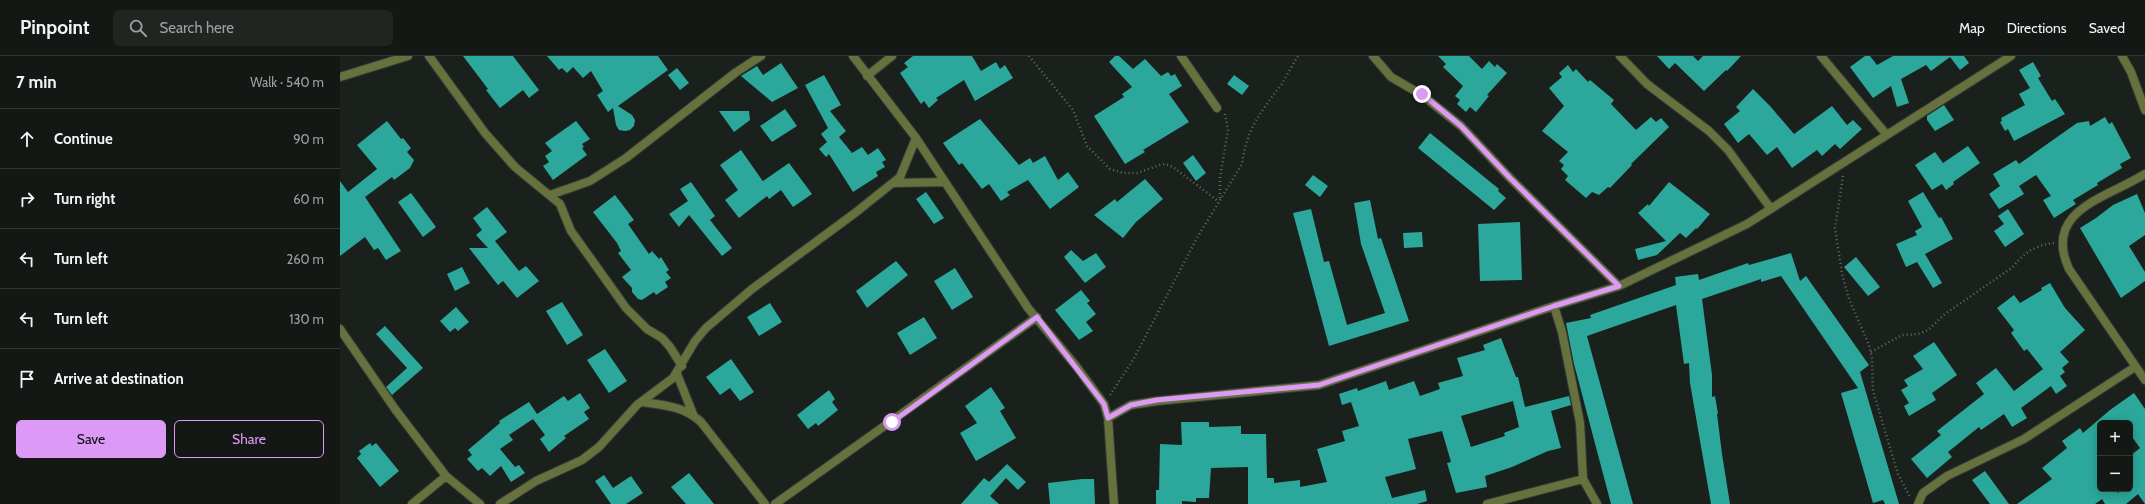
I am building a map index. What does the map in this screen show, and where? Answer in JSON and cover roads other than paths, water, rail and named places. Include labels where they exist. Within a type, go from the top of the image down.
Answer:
[{"type":"street","points":[[340,77],[408,56]]},
{"type":"street","points":[[429,56],[485,133],[515,167],[560,204],[571,231],[626,308],[647,329],[662,338],[670,347],[682,366]]},
{"type":"street","points":[[550,195],[590,181],[626,158],[735,73],[761,56]]},
{"type":"street","points":[[853,56],[916,138],[1028,308],[1037,317],[1104,404],[1108,418],[1114,504]]},
{"type":"street","points":[[867,76],[892,56]]},
{"type":"street","points":[[1181,56],[1217,108]]},
{"type":"street","points":[[1373,56],[1390,77],[1422,94],[1461,126],[1510,178],[1619,286]]},
{"type":"street","points":[[1620,56],[1647,84],[1709,131],[1728,150],[1771,208]]},
{"type":"street","points":[[1821,56],[1886,134]]},
{"type":"street","points":[[1108,418],[1131,405],[1157,400],[1319,385],[1554,306],[1619,286],[1747,224],[1886,134],[2011,56]]},
{"type":"street","points":[[2122,56],[2131,72],[2145,110]]},
{"type":"street","points":[[500,504],[536,481],[582,460],[599,447],[642,402],[674,378],[695,341],[723,313],[752,289],[900,178],[916,138]]},
{"type":"street","points":[[2145,174],[2081,209],[2070,219],[2062,242],[2063,257],[2069,269],[2145,380]]},
{"type":"street","points":[[894,183],[945,182]]},
{"type":"street","points":[[1554,306],[1562,332],[1580,422],[1583,479],[1597,504]]},
{"type":"street","points":[[775,504],[1037,317]]},
{"type":"street","points":[[340,329],[395,409],[446,476],[480,504]]},
{"type":"street","points":[[1915,502],[1923,493],[1947,476],[2024,439],[2135,367]]},
{"type":"street","points":[[677,374],[693,414],[706,428],[765,504]]},
{"type":"street","points":[[642,402],[680,408],[693,414]]},
{"type":"street","points":[[412,504],[446,476]]},
{"type":"street","points":[[1487,504],[1583,479]]}]
